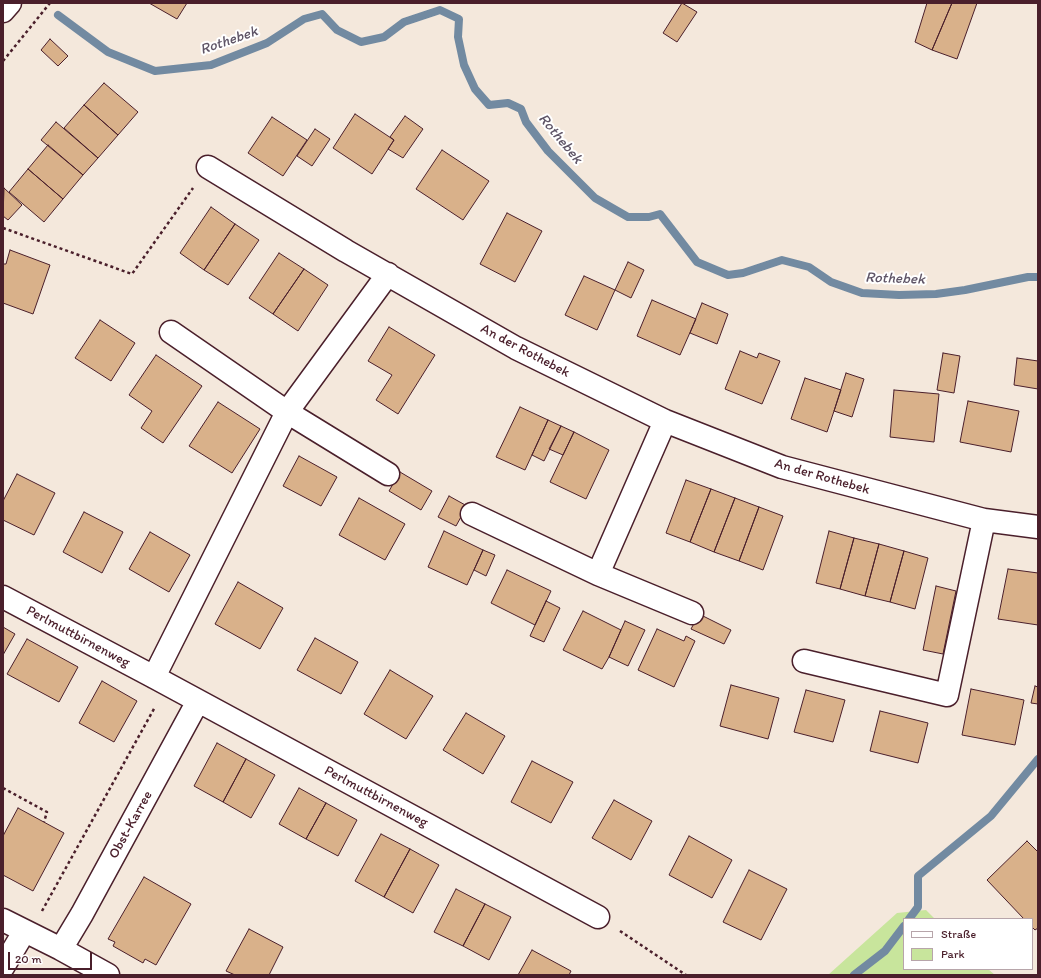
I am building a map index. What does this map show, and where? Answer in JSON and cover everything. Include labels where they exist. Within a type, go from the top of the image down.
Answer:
[{"type":"street","points":[[3,12],[10,3]]},
{"type":"street","name":"An der Rothebek","points":[[208,167],[516,348],[665,421],[782,467],[984,520],[1038,528]]},
{"type":"street","points":[[161,681],[229,528],[287,412],[388,274]]},
{"type":"street","points":[[170,332],[287,412],[388,474]]},
{"type":"street","points":[[598,574],[665,421]]},
{"type":"street","points":[[472,514],[598,574],[692,614]]},
{"type":"street","points":[[804,662],[947,695],[984,520]]},
{"type":"street","name":"Perlmuttbirnenweg","points":[[3,596],[598,916]]},
{"type":"street","name":"Obst-Karree","points":[[61,949],[82,914],[198,701]]},
{"type":"street","points":[[3,920],[61,949],[108,975]]},
{"type":"street","points":[[3,967],[27,933]]},
{"type":"path","points":[[3,61],[50,3]]},
{"type":"path","points":[[3,228],[132,274],[208,167]]},
{"type":"path","points":[[27,933],[161,681]]},
{"type":"path","points":[[3,788],[47,812],[44,822]]},
{"type":"path","points":[[637,942],[686,975]]},
{"type":"green space","points":[[926,910],[934,918],[903,918],[903,970],[989,970],[995,975],[828,975],[897,913]]},
{"type":"building","points":[[149,3],[187,3],[177,19]]},
{"type":"building","points":[[682,3],[697,12],[677,42],[663,33]]},
{"type":"building","points":[[927,3],[952,3],[932,50],[915,42]]},
{"type":"building","points":[[952,3],[977,3],[957,59],[932,50]]},
{"type":"building","points":[[50,39],[68,56],[58,66],[41,50]]},
{"type":"building","points":[[104,83],[138,112],[118,135],[84,105]]},
{"type":"building","points":[[84,105],[118,135],[98,158],[64,128]]},
{"type":"building","points":[[355,114],[394,140],[372,174],[333,148]]},
{"type":"building","points":[[405,116],[423,129],[403,158],[388,149],[394,140],[390,137]]},
{"type":"building","points":[[272,117],[307,140],[283,176],[248,153]]},
{"type":"building","points":[[56,122],[98,158],[83,175],[41,140]]},
{"type":"building","points":[[315,129],[330,139],[312,166],[297,156]]},
{"type":"building","points":[[48,145],[83,175],[63,199],[28,169]]},
{"type":"building","points":[[442,150],[489,181],[463,220],[416,189]]},
{"type":"building","points":[[28,169],[63,199],[44,222],[9,192]]},
{"type":"building","points":[[4,188],[22,205],[8,220],[3,216]]},
{"type":"building","points":[[211,207],[235,224],[204,270],[180,253]]},
{"type":"building","points":[[507,213],[542,231],[515,282],[480,264]]},
{"type":"building","points":[[235,224],[259,240],[228,285],[204,270]]},
{"type":"building","points":[[10,250],[50,265],[33,314],[3,303],[3,264],[6,264]]},
{"type":"building","points":[[279,253],[304,269],[273,314],[249,298]]},
{"type":"building","points":[[628,262],[644,270],[631,298],[615,290]]},
{"type":"building","points":[[304,269],[328,285],[298,331],[273,314]]},
{"type":"building","points":[[584,276],[615,290],[597,330],[565,315]]},
{"type":"building","points":[[652,300],[696,319],[680,355],[637,336]]},
{"type":"building","points":[[702,303],[728,314],[717,344],[690,333]]},
{"type":"building","points":[[100,320],[135,343],[111,381],[75,358]]},
{"type":"building","points":[[389,327],[435,355],[398,414],[376,400],[392,375],[368,361]]},
{"type":"building","points":[[740,351],[757,358],[759,353],[780,361],[762,404],[725,389]]},
{"type":"building","points":[[943,353],[960,356],[954,393],[937,390]]},
{"type":"building","points":[[156,355],[202,386],[163,443],[141,428],[152,411],[129,395]]},
{"type":"building","points":[[1017,358],[1038,361],[1038,389],[1014,385]]},
{"type":"building","points":[[846,373],[864,379],[852,417],[834,411]]},
{"type":"building","points":[[805,378],[841,390],[827,432],[791,419]]},
{"type":"building","points":[[894,390],[939,394],[934,442],[890,437]]},
{"type":"building","points":[[968,401],[1019,411],[1011,452],[960,442]]},
{"type":"building","points":[[218,402],[260,429],[232,473],[189,446]]},
{"type":"building","points":[[520,407],[548,420],[525,470],[496,457]]},
{"type":"building","points":[[548,420],[561,426],[544,461],[532,455]]},
{"type":"building","points":[[561,426],[574,432],[563,455],[549,449]]},
{"type":"building","points":[[574,432],[609,450],[586,499],[550,482]]},
{"type":"building","points":[[299,456],[337,477],[321,506],[283,486]]},
{"type":"building","points":[[400,472],[432,491],[421,510],[389,491]]},
{"type":"building","points":[[17,474],[55,493],[34,535],[3,520],[3,501]]},
{"type":"building","points":[[686,480],[711,489],[690,542],[666,533]]},
{"type":"building","points":[[711,489],[735,498],[714,552],[690,542]]},
{"type":"building","points":[[449,496],[467,506],[456,526],[438,517]]},
{"type":"building","points":[[359,498],[405,524],[385,560],[339,535]]},
{"type":"building","points":[[735,498],[759,507],[739,561],[714,552]]},
{"type":"building","points":[[759,507],[783,516],[763,570],[739,561]]},
{"type":"building","points":[[84,512],[123,532],[102,573],[63,552]]},
{"type":"building","points":[[444,531],[483,550],[467,585],[428,567]]},
{"type":"building","points":[[829,531],[854,538],[840,589],[816,583]]},
{"type":"building","points":[[150,532],[190,555],[169,592],[129,569]]},
{"type":"building","points":[[854,538],[879,544],[865,596],[840,589]]},
{"type":"building","points":[[879,544],[904,551],[890,602],[865,596]]},
{"type":"building","points":[[483,550],[495,555],[486,576],[474,570]]},
{"type":"building","points":[[904,551],[928,558],[915,609],[890,602]]},
{"type":"building","points":[[1008,569],[1038,573],[1038,625],[998,619]]},
{"type":"building","points":[[507,570],[551,591],[535,625],[491,603]]},
{"type":"building","points":[[238,582],[283,608],[260,649],[215,624]]},
{"type":"building","points":[[936,586],[956,591],[943,654],[923,650]]},
{"type":"building","points":[[546,601],[560,608],[544,642],[530,636]]},
{"type":"building","points":[[583,611],[621,630],[602,669],[563,650]]},
{"type":"building","points":[[699,614],[731,630],[724,644],[691,629]]},
{"type":"building","points":[[625,621],[645,630],[628,666],[609,657]]},
{"type":"building","points":[[3,627],[15,634],[3,655]]},
{"type":"building","points":[[657,629],[684,641],[686,636],[695,641],[674,687],[638,670]]},
{"type":"building","points":[[315,638],[358,662],[341,694],[297,670]]},
{"type":"building","points":[[27,639],[78,667],[59,702],[7,674]]},
{"type":"building","points":[[390,670],[433,696],[406,739],[364,714]]},
{"type":"building","points":[[102,681],[137,701],[114,742],[79,723]]},
{"type":"building","points":[[731,685],[779,698],[768,739],[720,726]]},
{"type":"building","points":[[1035,686],[1038,687],[1038,704],[1031,703]]},
{"type":"building","points":[[971,689],[1024,700],[1015,745],[962,735]]},
{"type":"building","points":[[806,690],[845,700],[833,742],[794,732]]},
{"type":"building","points":[[880,711],[928,723],[918,763],[870,751]]},
{"type":"building","points":[[466,713],[505,736],[483,774],[443,750]]},
{"type":"building","points":[[217,743],[246,759],[223,802],[194,786]]},
{"type":"building","points":[[246,759],[275,775],[251,818],[223,802]]},
{"type":"building","points":[[532,761],[573,782],[551,823],[511,802]]},
{"type":"building","points":[[299,788],[326,803],[306,839],[279,824]]},
{"type":"building","points":[[614,800],[652,821],[631,860],[592,838]]},
{"type":"building","points":[[326,803],[357,820],[338,856],[306,839]]},
{"type":"building","points":[[18,808],[64,833],[33,891],[3,875],[3,836]]},
{"type":"building","points":[[381,834],[410,849],[384,897],[355,881]]},
{"type":"building","points":[[689,836],[732,860],[712,898],[669,875]]},
{"type":"building","points":[[1027,841],[1038,852],[1038,928],[1035,930],[1033,928],[1033,918],[1023,918],[987,880]]},
{"type":"building","points":[[410,849],[439,865],[413,913],[384,897]]},
{"type":"building","points":[[749,870],[787,889],[761,940],[723,922]]},
{"type":"building","points":[[144,877],[191,904],[156,965],[145,959],[143,963],[113,946],[115,942],[108,939]]},
{"type":"building","points":[[456,889],[485,904],[463,946],[434,932]]},
{"type":"building","points":[[485,904],[511,917],[489,960],[463,946]]},
{"type":"building","points":[[249,929],[283,947],[269,975],[235,975],[226,971]]},
{"type":"building","points":[[532,950],[571,971],[569,975],[518,975]]},
{"type":"waterway","name":"Rothebek","points":[[58,15],[108,52],[155,71],[211,65],[267,43],[304,19],[322,14],[337,30],[361,42],[384,37],[404,22],[440,10],[459,19],[458,37],[464,65],[475,89],[489,105],[508,103],[521,109],[526,122],[548,151],[595,198],[628,217],[649,217],[660,214],[697,262],[728,275],[743,273],[782,260],[809,267],[831,282],[862,293],[899,295],[936,294],[965,290],[1028,277],[1038,277]]},
{"type":"waterway","points":[[910,918],[918,907],[918,876],[991,816],[1038,759]]},
{"type":"waterway","points":[[854,975],[885,951],[903,927]]}]
